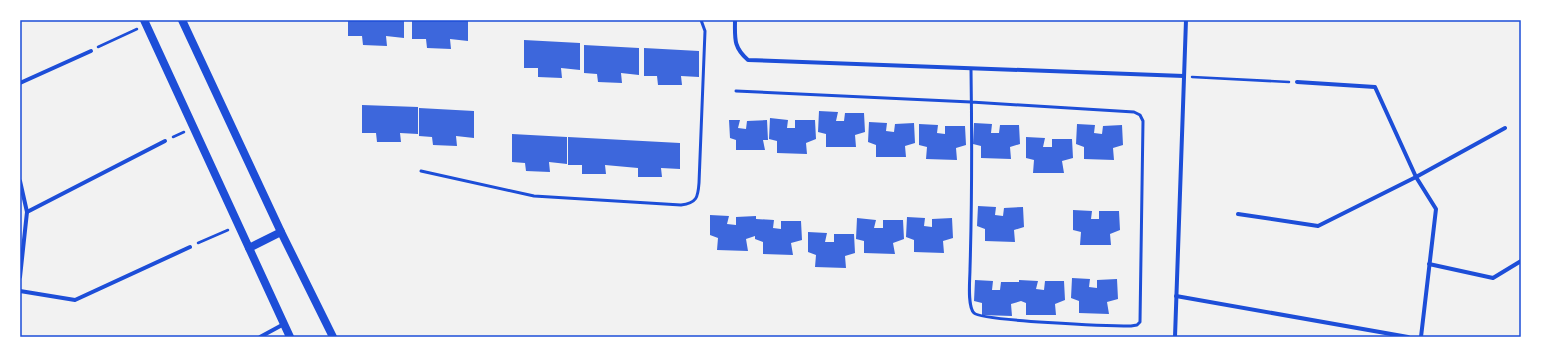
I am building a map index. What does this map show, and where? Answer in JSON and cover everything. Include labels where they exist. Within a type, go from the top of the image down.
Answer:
[{"type":"main road","points":[[182,20],[281,232],[333,337]]},
{"type":"main road","points":[[145,22],[290,337]]},
{"type":"main road","points":[[249,248],[281,232]]},
{"type":"street","points":[[735,20],[735,43],[739,53],[748,60],[1184,76]]},
{"type":"street","points":[[1175,337],[1186,20]]},
{"type":"street","points":[[20,83],[91,51]]},
{"type":"street","points":[[1297,82],[1375,87],[1416,177],[1436,209],[1421,337]]},
{"type":"street","points":[[1238,214],[1318,226],[1416,177],[1505,128]]},
{"type":"street","points":[[28,212],[165,141]]},
{"type":"street","points":[[20,181],[28,212],[20,277]]},
{"type":"street","points":[[20,292],[75,300],[190,247]]},
{"type":"street","points":[[1429,264],[1493,278],[1521,261]]},
{"type":"street","points":[[1176,296],[1408,337]]},
{"type":"street","points":[[260,337],[284,324]]},
{"type":"lane","points":[[421,171],[534,196],[681,205],[693,202],[698,196],[703,99],[705,30],[701,20]]},
{"type":"lane","points":[[736,91],[971,102],[1134,112],[1140,115],[1143,121],[1143,176],[1140,322],[1137,325],[1074,324],[988,317],[975,314],[971,305],[969,294],[971,102],[971,69]]},
{"type":"path","points":[[91,51],[145,22]]},
{"type":"path","points":[[1184,76],[1297,82]]},
{"type":"path","points":[[165,141],[193,127]]},
{"type":"path","points":[[190,247],[238,226]]},
{"type":"building","points":[[348,20],[404,20],[404,38],[386,36],[387,46],[363,45],[362,36],[348,36]]},
{"type":"building","points":[[412,20],[468,20],[468,41],[450,39],[451,49],[427,48],[426,39],[412,39]]},
{"type":"building","points":[[524,40],[580,43],[580,70],[561,68],[562,78],[538,77],[538,68],[524,68]]},
{"type":"building","points":[[584,45],[639,48],[639,75],[621,73],[622,83],[598,82],[597,74],[584,73]]},
{"type":"building","points":[[644,48],[699,51],[699,77],[681,76],[682,85],[658,85],[657,76],[644,76]]},
{"type":"building","points":[[362,105],[418,107],[418,134],[400,133],[401,142],[377,142],[376,133],[362,133]]},
{"type":"building","points":[[419,108],[474,111],[474,138],[456,136],[457,146],[433,145],[432,137],[419,136]]},
{"type":"building","points":[[819,111],[838,112],[836,121],[844,121],[845,113],[864,113],[865,132],[855,135],[856,147],[826,147],[826,134],[818,132]]},
{"type":"building","points":[[770,118],[788,120],[787,128],[795,128],[795,120],[815,120],[816,139],[806,143],[807,154],[777,153],[777,141],[769,139]]},
{"type":"building","points":[[729,120],[740,120],[738,128],[746,129],[747,121],[767,120],[768,140],[763,140],[765,150],[736,150],[736,140],[730,138]]},
{"type":"building","points":[[869,122],[887,123],[886,131],[894,132],[895,124],[914,123],[915,143],[905,146],[906,157],[876,157],[876,145],[868,142]]},
{"type":"building","points":[[974,123],[992,124],[991,133],[999,133],[1000,125],[1019,125],[1020,144],[1010,147],[1011,159],[981,158],[981,146],[973,144]]},
{"type":"building","points":[[919,124],[938,125],[937,133],[945,134],[945,126],[965,126],[966,145],[956,148],[957,160],[926,159],[927,147],[919,145]]},
{"type":"building","points":[[1077,124],[1095,125],[1094,133],[1102,134],[1103,126],[1122,125],[1123,145],[1113,148],[1114,160],[1084,159],[1084,147],[1076,144]]},
{"type":"building","points":[[512,134],[567,137],[567,164],[549,162],[550,172],[526,171],[525,163],[512,162]]},
{"type":"building","points":[[568,137],[680,143],[680,169],[661,168],[662,177],[638,177],[638,168],[605,165],[606,174],[582,174],[582,165],[568,165]]},
{"type":"building","points":[[1026,137],[1045,138],[1043,147],[1052,147],[1052,139],[1072,139],[1073,158],[1062,161],[1064,173],[1033,173],[1034,160],[1026,158]]},
{"type":"building","points":[[978,206],[996,207],[995,215],[1003,216],[1004,208],[1023,207],[1024,227],[1014,230],[1015,242],[985,241],[985,229],[977,226]]},
{"type":"building","points":[[1073,210],[1092,211],[1091,219],[1099,219],[1099,211],[1119,211],[1120,230],[1110,234],[1111,245],[1080,245],[1081,232],[1073,230]]},
{"type":"building","points":[[710,215],[729,216],[727,224],[736,225],[736,217],[756,216],[756,219],[774,220],[773,228],[781,229],[781,221],[801,221],[802,240],[791,243],[793,255],[763,254],[763,242],[755,239],[755,236],[746,239],[748,251],[717,250],[718,238],[710,235]]},
{"type":"building","points":[[907,217],[925,218],[924,226],[932,227],[932,219],[952,218],[953,238],[943,241],[944,253],[914,252],[914,240],[906,237]]},
{"type":"building","points":[[857,218],[876,220],[874,228],[883,228],[883,220],[903,220],[904,239],[893,243],[895,254],[864,253],[864,241],[856,239]]},
{"type":"building","points":[[808,232],[827,233],[825,242],[834,242],[834,234],[854,234],[855,253],[845,256],[846,268],[815,267],[816,255],[808,252]]},
{"type":"building","points":[[1072,278],[1090,279],[1089,287],[1097,288],[1097,280],[1117,279],[1118,299],[1107,302],[1109,314],[1079,313],[1079,301],[1071,298]]},
{"type":"building","points":[[975,280],[993,281],[992,290],[1000,290],[1001,282],[1019,282],[1019,280],[1038,281],[1036,289],[1044,290],[1045,281],[1064,281],[1065,300],[1055,304],[1056,315],[1026,315],[1026,303],[1021,301],[1011,304],[1012,316],[982,315],[982,303],[974,301]]}]
